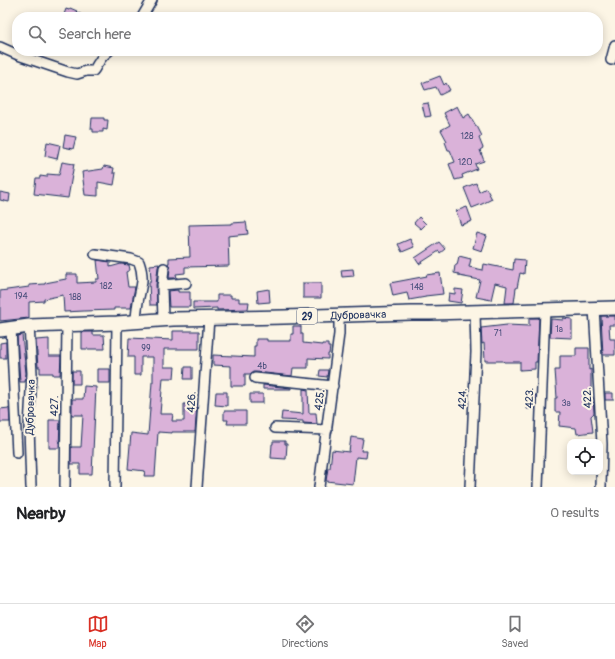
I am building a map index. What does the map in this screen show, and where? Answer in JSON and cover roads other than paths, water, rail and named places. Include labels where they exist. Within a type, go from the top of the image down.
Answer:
[{"type":"main road","name":"Дубровачка","points":[[6,329],[29,326],[209,318],[615,308]]},
{"type":"street","points":[[145,12],[152,0]]},
{"type":"street","points":[[611,60],[615,45]]},
{"type":"street","points":[[0,47],[12,52]]},
{"type":"street","points":[[21,56],[77,74],[92,71],[96,68],[98,62],[104,56]]},
{"type":"street","points":[[95,254],[131,259],[139,262],[142,270],[142,284],[136,321]]},
{"type":"street","points":[[164,268],[162,285],[164,320]]},
{"type":"street","points":[[162,285],[186,283]]},
{"type":"street","name":"422.","points":[[594,308],[602,444],[601,487]]},
{"type":"street","name":"423.","points":[[538,487],[545,310]]},
{"type":"street","name":"424.","points":[[470,487],[476,352],[475,312]]},
{"type":"street","name":"425.","points":[[319,487],[333,386],[339,334],[339,315]]},
{"type":"street","name":"426.","points":[[197,487],[209,318]]},
{"type":"street","points":[[115,487],[117,322]]},
{"type":"street","name":"427.","points":[[65,487],[67,324]]},
{"type":"street","name":"Дубровачка","points":[[29,326],[32,373],[29,427],[31,487]]},
{"type":"street","name":"Дубровачка","points":[[6,329],[17,453]]},
{"type":"street","points":[[255,378],[333,386]]},
{"type":"street","points":[[275,428],[327,430]]}]
